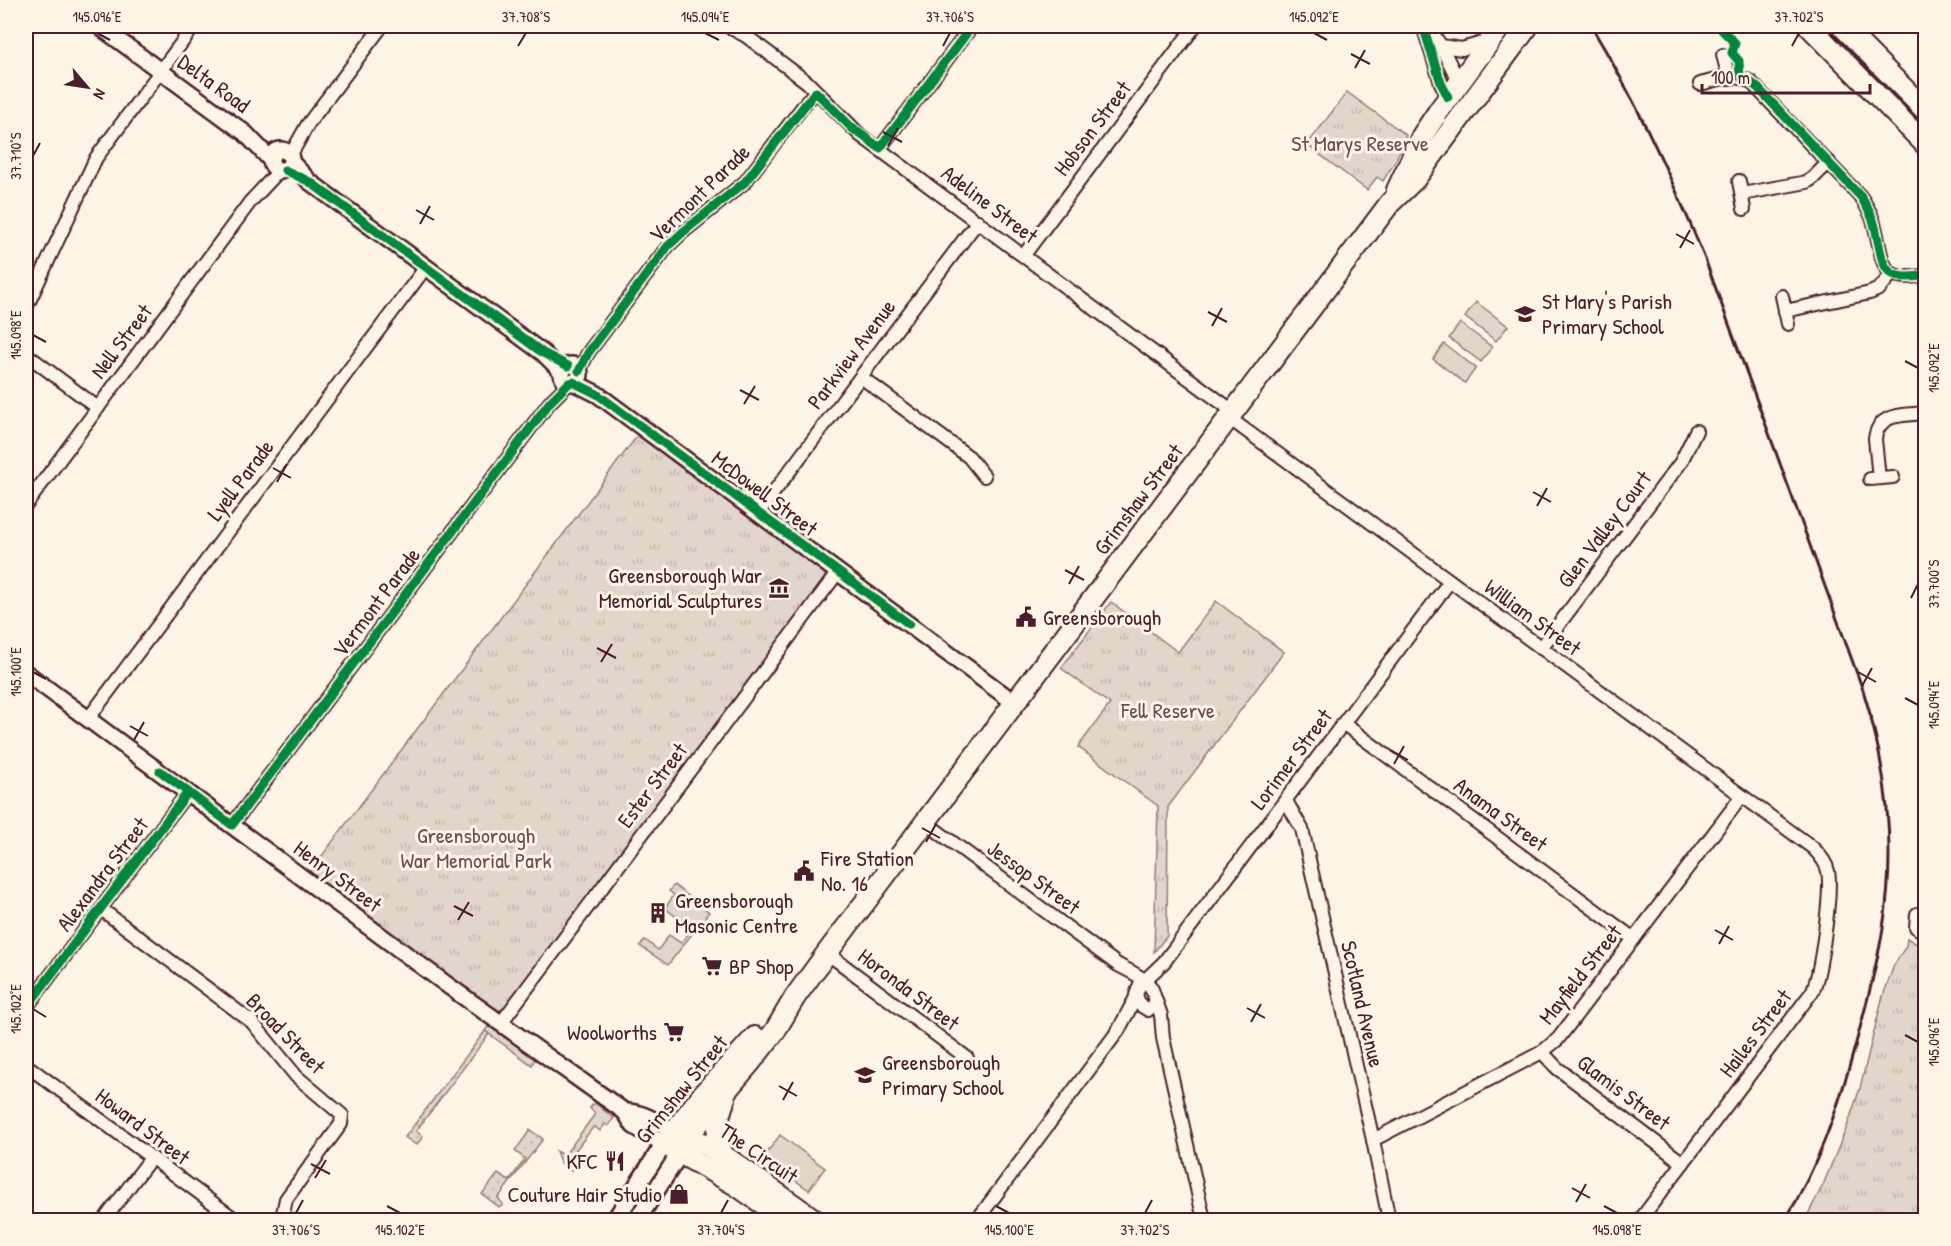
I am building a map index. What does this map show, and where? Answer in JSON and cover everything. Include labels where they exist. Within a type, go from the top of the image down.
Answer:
[{"type":"main road","name":"Grimshaw Street","points":[[615,1221],[676,1141],[732,1083],[775,1031],[795,997],[925,822],[1390,204],[1415,179],[1528,26]]},
{"type":"main road","points":[[1809,26],[1926,145]]},
{"type":"main road","points":[[1842,26],[1926,111]]},
{"type":"main road","name":"Grimshaw Street","points":[[1390,204],[1422,136],[1495,33]]},
{"type":"main road","points":[[1454,89],[1466,110]]},
{"type":"main road","name":"Grimshaw Street","points":[[637,1221],[676,1141],[703,1094],[762,1029],[795,997]]},
{"type":"main road","points":[[723,1155],[718,1140],[717,1123],[732,1083]]},
{"type":"main road","name":"The Circuit","points":[[676,1141],[705,1144],[815,1221]]},
{"type":"main road","name":"The Circuit","points":[[676,1141],[786,1221]]},
{"type":"street","name":"Delta Road","points":[[99,26],[281,160]]},
{"type":"street","points":[[26,308],[91,168],[194,26]]},
{"type":"street","name":"Nell Street","points":[[26,506],[382,26]]},
{"type":"street","name":"Adeline Street","points":[[727,26],[752,40],[807,82],[852,128],[1024,255],[1232,415]]},
{"type":"street","points":[[880,148],[972,26]]},
{"type":"street","name":"Hobson Street","points":[[1024,255],[1195,26]]},
{"type":"street","points":[[1423,26],[1441,83],[1454,89]]},
{"type":"street","points":[[1428,26],[1441,45],[1454,89]]},
{"type":"street","points":[[1924,26],[1926,34]]},
{"type":"street","points":[[1441,45],[1462,49],[1495,33]]},
{"type":"street","points":[[1723,55],[1729,78]]},
{"type":"street","points":[[1700,84],[1741,77],[1752,82],[1854,188],[1868,207],[1876,228],[1882,262],[1892,274],[1910,278],[1926,275]]},
{"type":"street","name":"Vermont Parade","points":[[232,825],[668,246],[746,182],[816,92]]},
{"type":"street","name":"McDowell Street","points":[[281,160],[1015,703]]},
{"type":"street","points":[[1742,194],[1807,182],[1829,162]]},
{"type":"street","points":[[1739,181],[1744,209]]},
{"type":"street","name":"Parkview Avenue","points":[[758,513],[978,221]]},
{"type":"street","name":"Lyell Parade","points":[[88,718],[426,267]]},
{"type":"street","points":[[1785,311],[1870,293],[1879,289],[1892,274]]},
{"type":"street","points":[[1782,296],[1788,324]]},
{"type":"street","points":[[26,354],[98,408]]},
{"type":"street","points":[[861,376],[969,457],[984,476]]},
{"type":"street","points":[[1893,477],[1874,478],[1876,433],[1881,424],[1892,416],[1926,413]]},
{"type":"street","name":"William Street","points":[[1232,415],[1450,581],[1813,848]]},
{"type":"street","name":"Glen Valley Court","points":[[1541,648],[1681,462],[1696,431]]},
{"type":"street","name":"Ester Street","points":[[501,1023],[838,572]]},
{"type":"street","name":"Lorimer Street","points":[[977,1221],[1118,1031],[1164,962],[1450,581]]},
{"type":"street","name":"Henry Street","points":[[26,673],[625,1112],[628,1120],[634,1126],[676,1141]]},
{"type":"street","name":"Anama Street","points":[[1344,724],[1634,939]]},
{"type":"street","name":"Alexandra Street","points":[[27,1004],[188,792]]},
{"type":"street","name":"Mayfield Street","points":[[1373,1140],[1542,1052],[1558,1039],[1742,796]]},
{"type":"street","name":"Scotland Avenue","points":[[1286,801],[1302,829],[1373,1140],[1389,1221]]},
{"type":"street","name":"Jessop Street","points":[[925,822],[1118,965],[1145,993],[1161,1015],[1163,1038],[1204,1221]]},
{"type":"street","name":"Hailes Street","points":[[1640,1221],[1815,986],[1830,883],[1827,866],[1813,848]]},
{"type":"street","name":"Broad Street","points":[[100,909],[252,1022],[296,1076],[342,1115],[341,1124],[285,1199],[282,1220]]},
{"type":"street","points":[[1917,914],[1919,933]]},
{"type":"street","name":"Horonda Street","points":[[827,953],[967,1058]]},
{"type":"street","name":"Glamis Street","points":[[1542,1052],[1557,1068],[1683,1163]]},
{"type":"street","name":"Howard Street","points":[[26,1065],[236,1221]]},
{"type":"street","points":[[104,1221],[151,1158]]},
{"type":"green space","name":"St Marys Reserve","points":[[1347,92],[1406,135],[1396,160],[1383,181],[1377,177],[1367,190],[1307,145]]},
{"type":"green space","points":[[1476,302],[1508,326],[1496,341],[1465,317]]},
{"type":"green space","points":[[1460,323],[1492,347],[1481,362],[1449,338]]},
{"type":"green space","points":[[1444,344],[1476,368],[1465,383],[1433,359]]},
{"type":"green space","name":"Greensborough War Memorial Park","points":[[640,432],[824,570],[825,578],[506,1007],[496,1011],[464,990],[458,983],[309,873]]},
{"type":"green space","name":"Fell Reserve","points":[[1216,601],[1284,652],[1168,807],[1167,936],[1154,952],[1158,806],[1078,747],[1110,704],[1061,668],[1111,602],[1178,652]]},
{"type":"green space","points":[[674,885],[709,912],[668,965],[640,946],[645,940],[658,950],[669,935],[681,943],[692,929],[665,908],[674,895],[669,891]]},
{"type":"green space","points":[[1907,938],[1925,949],[1925,1220],[1805,1220],[1823,1185],[1848,1124],[1860,1088],[1882,999],[1894,965],[1906,946]]},
{"type":"green space","points":[[489,1025],[535,1058],[532,1065],[485,1031]]},
{"type":"green space","points":[[485,1031],[489,1034],[416,1131],[423,1137],[416,1145],[405,1137]]},
{"type":"green space","points":[[593,1104],[614,1118],[600,1131],[594,1126],[568,1160],[574,1165],[571,1171],[560,1162],[556,1151],[564,1156],[595,1114],[590,1108]]},
{"type":"green space","points":[[530,1130],[543,1139],[498,1198],[503,1204],[499,1207],[482,1194],[498,1174],[509,1181],[525,1159],[515,1151]]},
{"type":"green space","points":[[780,1135],[825,1168],[809,1190],[763,1158]]},
{"type":"railway","points":[[1591,26],[1652,140],[1705,259],[1863,690],[1883,778],[1887,808],[1889,868],[1883,928],[1874,972],[1835,1112],[1818,1157],[1785,1220]]},
{"type":"cycle path","points":[[579,371],[588,353],[668,246],[745,182],[816,92],[852,128],[880,148],[972,26]]},
{"type":"cycle path","points":[[1423,26],[1441,83],[1448,97]]},
{"type":"cycle path","points":[[1718,26],[1735,43],[1732,53],[1739,61],[1740,77],[1747,79],[1758,88],[1861,197],[1873,219],[1886,268],[1899,276],[1926,275]]},
{"type":"cycle path","points":[[285,170],[310,182],[543,353],[568,366]]},
{"type":"cycle path","points":[[573,382],[597,394],[909,624]]},
{"type":"cycle path","points":[[160,771],[232,825],[550,402],[569,383]]},
{"type":"cycle path","points":[[26,1008],[188,792]]},
{"type":"place","name":"St Mary's Parish Primary School","points":[[1525,314]]},
{"type":"place","name":"Greensborough War Memorial Sculptures","points":[[779,588]]},
{"type":"place","name":"Greensborough","points":[[1026,617]]},
{"type":"place","name":"Fire Station No. 16","points":[[804,871]]},
{"type":"place","name":"Greensborough Masonic Centre","points":[[658,913]]},
{"type":"place","name":"BP Shop","points":[[712,966]]},
{"type":"place","name":"Woolworths","points":[[674,1032]]},
{"type":"place","name":"Greensborough Primary School","points":[[865,1075]]},
{"type":"place","name":"KFC","points":[[615,1161]]},
{"type":"place","name":"Couture Hair Studio","points":[[679,1194]]}]
